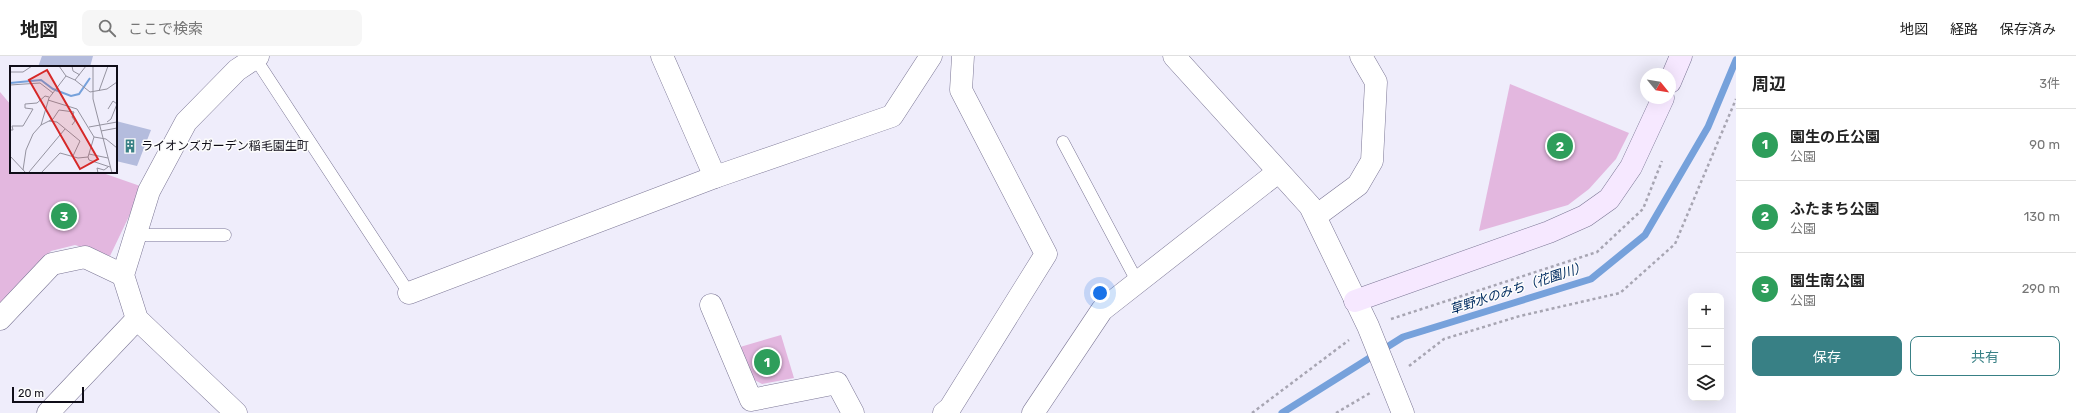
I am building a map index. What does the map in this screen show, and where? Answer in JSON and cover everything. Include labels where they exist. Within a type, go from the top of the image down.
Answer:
[{"type":"street","points":[[662,56],[715,177]]},
{"type":"street","points":[[409,293],[715,177],[892,116],[931,56]]},
{"type":"street","points":[[944,413],[950,408],[1046,254],[961,90],[963,56]]},
{"type":"street","points":[[1174,56],[1310,206],[1368,326],[1403,413]]},
{"type":"street","points":[[1316,216],[1358,185],[1372,161],[1376,82],[1361,56]]},
{"type":"street","points":[[1676,68],[1681,56]]},
{"type":"street","points":[[236,413],[137,319],[123,275],[134,235],[149,191],[186,122],[237,70],[256,57]]},
{"type":"street","points":[[1356,301],[1549,232],[1585,216],[1609,199],[1631,167],[1660,104]]},
{"type":"street","points":[[1033,413],[1102,310],[1278,172]]},
{"type":"street","points":[[0,319],[52,264],[85,257],[123,275]]},
{"type":"street","points":[[711,305],[751,400],[837,383],[853,413]]},
{"type":"street","points":[[48,413],[137,319]]},
{"type":"lane","points":[[256,57],[409,293]]},
{"type":"lane","points":[[1063,142],[1138,282]]},
{"type":"lane","points":[[134,235],[225,235]]},
{"type":"path","points":[[1336,413],[1387,374],[1444,340],[1520,316],[1620,293],[1675,244],[1736,99]]},
{"type":"shaded area","points":[[1510,84],[1629,133],[1616,159],[1589,189],[1568,205],[1479,231]]},
{"type":"shaded area","points":[[0,92],[10,104],[10,173],[103,173],[143,187],[110,256],[75,245],[51,251],[0,309]]},
{"type":"shaded area","points":[[781,335],[794,378],[762,384],[749,377],[740,347]]},
{"type":"building","points":[[42,56],[93,56],[90,66],[38,66]]},
{"type":"building","name":"ライオンズガーデン稲毛園生町","points":[[117,121],[151,130],[137,166],[117,161]]},
{"type":"waterway","name":"草野水のみち（花園川）","points":[[1282,413],[1403,337],[1591,279],[1645,235],[1708,127],[1736,60]]},
{"type":"place","name":"ライオンズガーデン稲毛園生町","points":[[130,146]]},
{"type":"place","name":"ふたまち公園","points":[[1560,146]]},
{"type":"place","name":"園生南公園","points":[[64,216]]},
{"type":"place","name":"園生の丘公園","points":[[767,362]]}]
